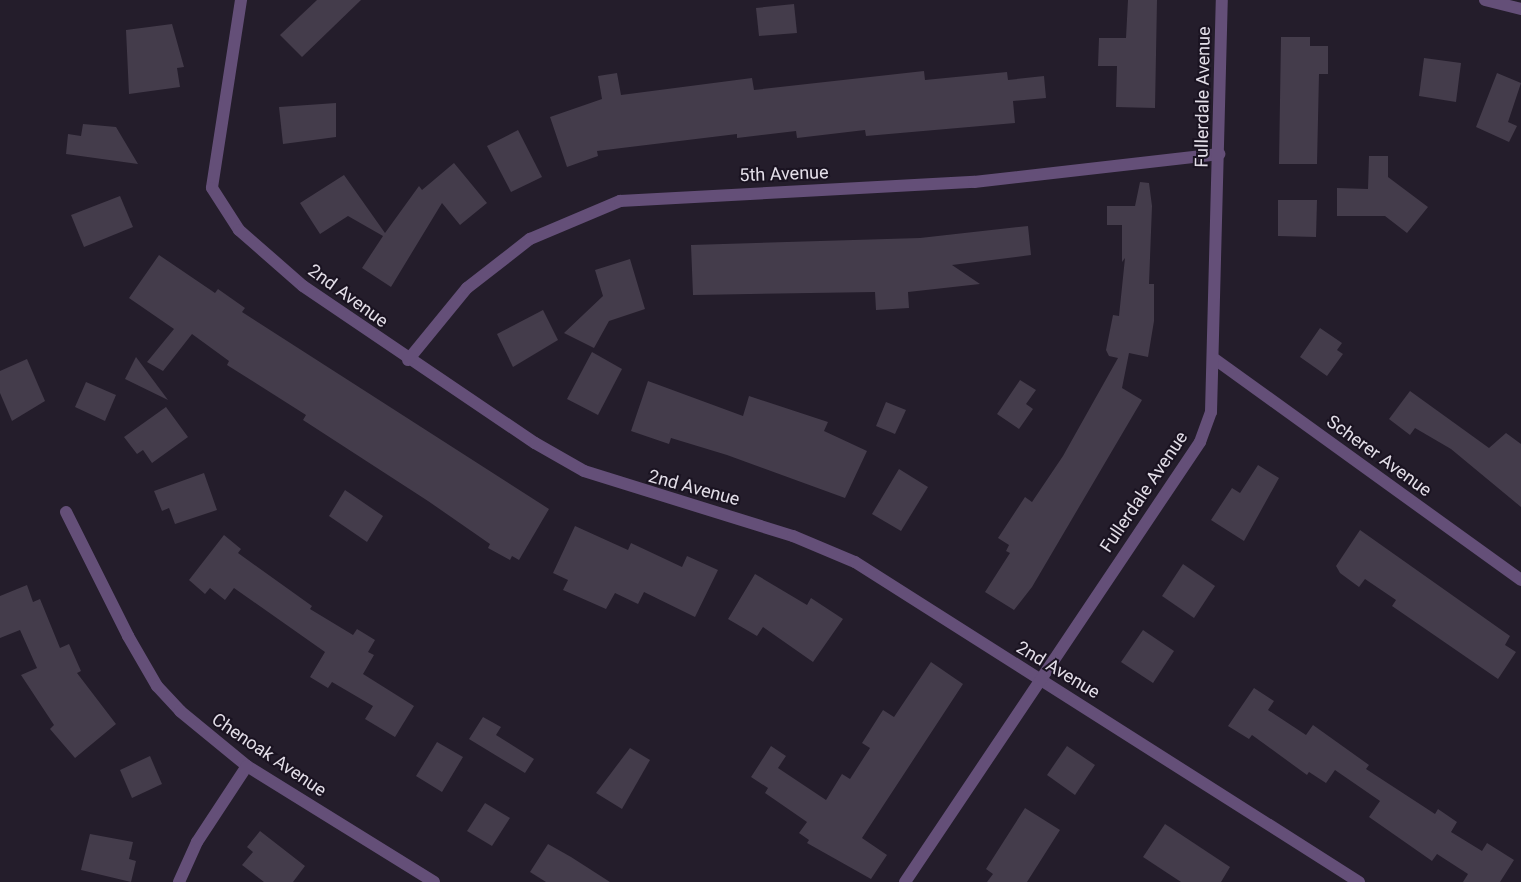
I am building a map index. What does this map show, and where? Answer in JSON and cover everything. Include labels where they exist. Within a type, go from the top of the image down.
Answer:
[{"type":"street","name":"2nd Avenue","points":[[241,0],[212,188],[239,230],[303,286],[408,360],[584,471],[793,536],[854,562],[1359,882]]},
{"type":"street","name":"Fullerdale Avenue","points":[[905,882],[1038,677],[1200,442],[1211,412],[1216,360],[1222,0]]},
{"type":"street","points":[[1485,0],[1521,9]]},
{"type":"street","name":"5th Avenue","points":[[408,360],[467,288],[530,239],[620,200],[974,182],[1219,154]]},
{"type":"street","name":"Scherer Avenue","points":[[1216,360],[1521,580]]},
{"type":"street","name":"Chenoak Avenue","points":[[66,512],[157,686],[202,731],[247,766],[434,882]]},
{"type":"street","points":[[179,882],[197,842],[247,766]]},
{"type":"building","points":[[317,0],[361,0],[302,57],[280,35]]},
{"type":"building","points":[[1128,0],[1157,0],[1155,108],[1116,107],[1117,66],[1098,66],[1099,38],[1126,38]]},
{"type":"building","points":[[794,4],[797,33],[759,36],[756,8]]},
{"type":"building","points":[[172,24],[184,67],[177,68],[180,87],[129,94],[126,30]]},
{"type":"building","points":[[1281,37],[1310,37],[1310,46],[1328,46],[1328,74],[1319,74],[1317,164],[1279,164]]},
{"type":"building","points":[[1424,58],[1461,63],[1456,102],[1419,96]]},
{"type":"building","points":[[924,71],[925,80],[1007,72],[1008,80],[1044,76],[1046,98],[1013,101],[1015,123],[866,136],[865,130],[797,138],[796,131],[737,138],[737,134],[597,151],[598,156],[567,167],[550,117],[602,99],[598,76],[617,73],[621,95],[752,78],[754,90]]},
{"type":"building","points":[[1497,73],[1521,83],[1508,122],[1517,126],[1509,142],[1476,127]]},
{"type":"building","points":[[336,103],[336,137],[283,144],[279,107]]},
{"type":"building","points":[[83,124],[116,127],[138,164],[66,154],[68,134],[81,136]]},
{"type":"building","points":[[518,130],[542,177],[511,192],[487,146]]},
{"type":"building","points":[[1369,156],[1388,156],[1388,177],[1428,207],[1407,233],[1385,216],[1337,216],[1337,188],[1368,189]]},
{"type":"building","points":[[454,163],[487,203],[460,225],[442,203],[391,287],[362,268],[383,236],[348,216],[320,234],[300,203],[344,175],[385,233],[419,186],[422,190]]},
{"type":"building","points":[[1140,182],[1149,183],[1152,206],[1149,284],[1154,284],[1154,321],[1148,357],[1129,353],[1122,388],[1142,400],[1032,587],[1014,610],[985,592],[1010,553],[1006,551],[1009,545],[998,538],[1025,497],[1032,502],[1063,456],[1118,358],[1109,356],[1106,350],[1113,315],[1119,316],[1125,258],[1122,262],[1122,225],[1107,225],[1107,206],[1135,206]]},
{"type":"building","points":[[120,196],[133,227],[84,247],[71,215]]},
{"type":"building","points":[[1278,200],[1317,200],[1316,237],[1278,236]]},
{"type":"building","points":[[1028,226],[1031,255],[952,265],[980,284],[908,292],[909,308],[876,310],[875,292],[693,295],[691,245],[920,238]]},
{"type":"building","points":[[159,255],[215,293],[218,289],[245,308],[242,312],[549,509],[519,560],[512,556],[510,560],[488,548],[490,544],[428,501],[303,420],[306,415],[227,365],[229,361],[192,334],[163,371],[147,362],[174,329],[129,298]]},
{"type":"building","points":[[630,259],[645,309],[609,321],[594,348],[564,333],[603,296],[595,270]]},
{"type":"building","points":[[543,310],[558,340],[513,367],[497,334]]},
{"type":"building","points":[[1320,328],[1342,343],[1337,350],[1343,354],[1327,376],[1300,357]]},
{"type":"building","points":[[592,352],[622,369],[598,415],[567,399]]},
{"type":"building","points":[[136,357],[168,400],[125,379]]},
{"type":"building","points":[[27,359],[45,401],[12,421],[0,393],[0,371]]},
{"type":"building","points":[[1020,380],[1036,390],[1026,404],[1033,409],[1019,429],[997,414]]},
{"type":"building","points":[[648,381],[743,416],[749,396],[828,422],[824,431],[867,451],[845,498],[727,455],[671,438],[669,444],[631,431]]},
{"type":"building","points":[[86,382],[116,395],[105,421],[75,407]]},
{"type":"building","points":[[1410,391],[1489,448],[1506,433],[1521,444],[1521,507],[1451,449],[1415,428],[1410,435],[1389,419]]},
{"type":"building","points":[[886,402],[906,410],[895,434],[876,426]]},
{"type":"building","points":[[166,407],[188,437],[152,463],[143,450],[137,454],[124,437]]},
{"type":"building","points":[[1258,465],[1279,478],[1244,541],[1211,520],[1232,488],[1240,493]]},
{"type":"building","points":[[899,469],[928,487],[901,531],[872,514]]},
{"type":"building","points":[[204,473],[217,510],[175,524],[169,508],[162,511],[154,491]]},
{"type":"building","points":[[345,490],[383,516],[367,542],[329,516]]},
{"type":"building","points":[[575,526],[628,550],[631,543],[682,567],[687,556],[718,570],[695,617],[644,592],[638,604],[615,593],[606,609],[563,590],[568,580],[553,573]]},
{"type":"building","points":[[1360,530],[1510,636],[1505,645],[1516,652],[1498,679],[1392,606],[1396,600],[1365,579],[1359,587],[1340,573],[1336,566]]},
{"type":"building","points":[[224,535],[241,549],[238,553],[312,606],[310,609],[353,635],[357,629],[375,640],[368,652],[374,655],[363,674],[414,706],[395,737],[365,719],[373,706],[332,682],[328,688],[310,677],[325,652],[234,588],[225,600],[210,588],[205,594],[189,580]]},
{"type":"building","points":[[1183,564],[1215,586],[1194,618],[1162,596]]},
{"type":"building","points":[[755,574],[807,605],[811,598],[843,619],[813,662],[763,627],[757,636],[728,619]]},
{"type":"building","points":[[27,585],[33,602],[40,599],[60,648],[69,644],[81,671],[77,673],[116,724],[75,758],[50,729],[54,725],[21,675],[37,668],[20,630],[0,638],[0,596]]},
{"type":"building","points":[[1143,630],[1174,651],[1153,683],[1121,662]]},
{"type":"building","points":[[931,662],[963,684],[862,838],[887,855],[871,879],[807,843],[809,840],[799,833],[807,822],[765,793],[768,788],[751,777],[771,746],[786,756],[778,768],[826,800],[842,774],[850,779],[870,748],[862,743],[883,710],[894,717]]},
{"type":"building","points":[[1254,688],[1274,701],[1268,710],[1306,735],[1313,725],[1369,765],[1366,769],[1435,814],[1438,809],[1457,822],[1451,832],[1482,851],[1487,843],[1514,860],[1500,882],[1463,882],[1468,874],[1437,854],[1432,861],[1369,817],[1380,801],[1335,770],[1326,783],[1309,772],[1307,775],[1252,735],[1249,739],[1228,726]]},
{"type":"building","points":[[483,717],[501,727],[496,735],[534,759],[525,773],[469,739]]},
{"type":"building","points":[[437,742],[463,757],[442,792],[416,776]]},
{"type":"building","points":[[1067,746],[1095,765],[1075,795],[1047,775]]},
{"type":"building","points":[[630,748],[650,760],[622,809],[596,793]]},
{"type":"building","points":[[150,756],[162,784],[132,798],[120,770]]},
{"type":"building","points":[[485,803],[510,818],[492,846],[467,831]]},
{"type":"building","points":[[1025,808],[1060,830],[1027,882],[987,882],[993,874],[986,869]]},
{"type":"building","points":[[1165,824],[1230,867],[1221,882],[1181,882],[1143,857]]},
{"type":"building","points":[[260,831],[305,866],[293,882],[264,882],[242,865],[253,852],[247,847]]},
{"type":"building","points":[[90,834],[133,842],[129,859],[136,861],[131,882],[81,870]]},
{"type":"building","points":[[548,844],[610,882],[546,882],[530,872]]}]
